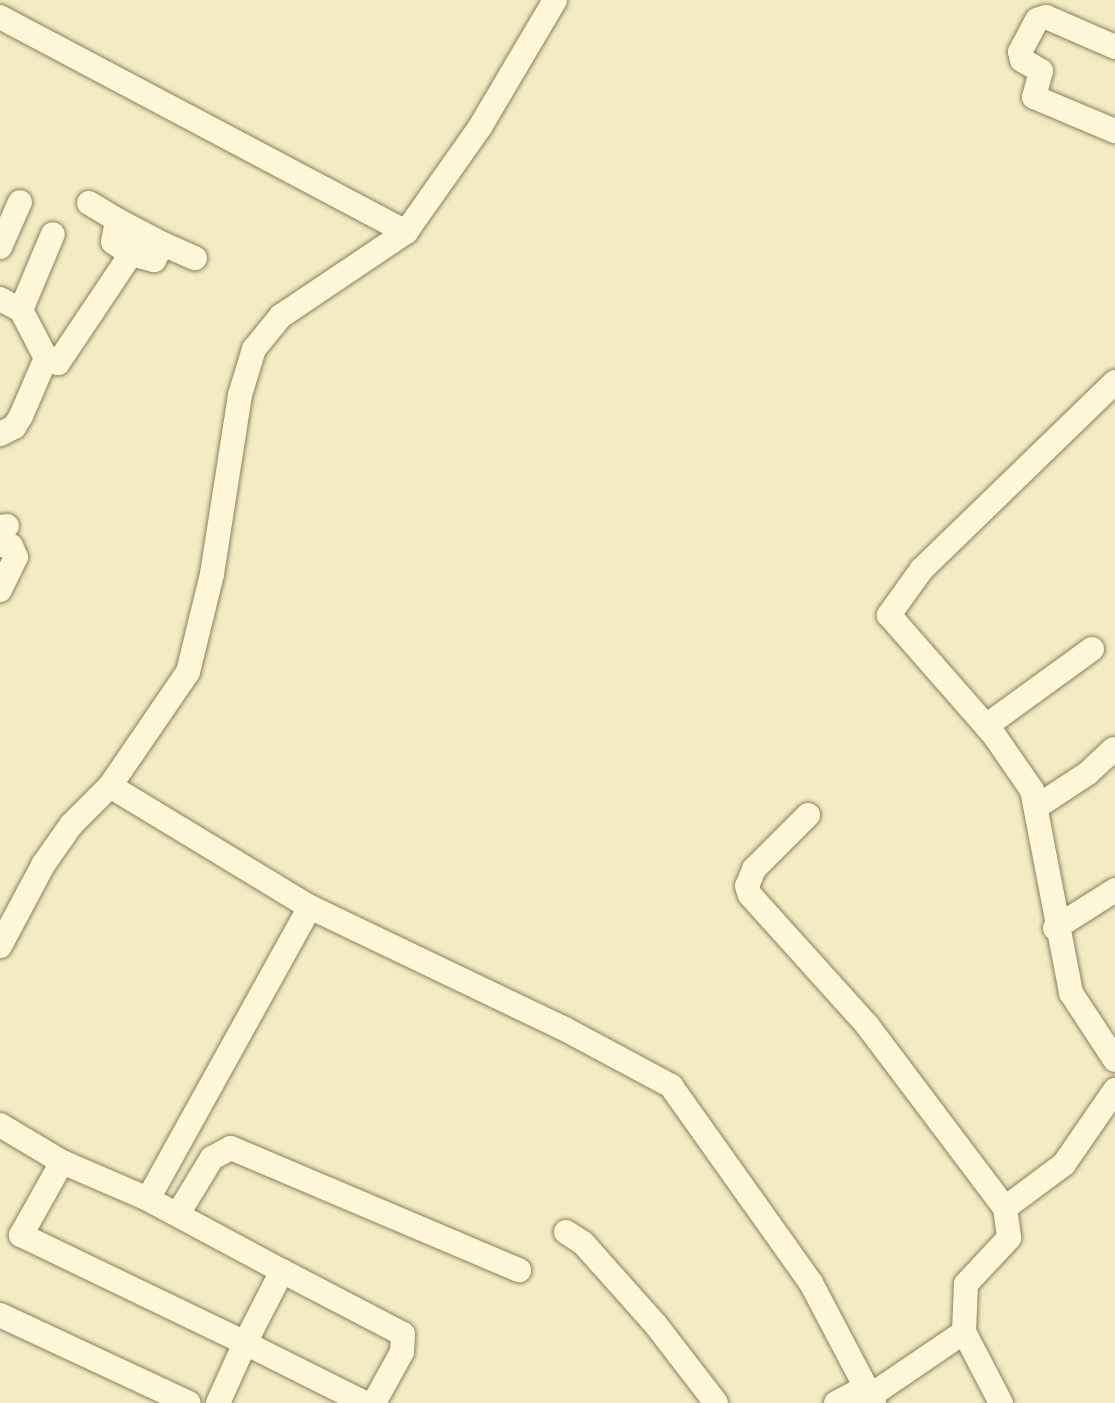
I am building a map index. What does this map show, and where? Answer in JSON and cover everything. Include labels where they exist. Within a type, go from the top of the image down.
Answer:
[{"type":"street","points":[[0,946],[43,865],[71,825],[110,786],[188,672],[212,574],[240,395],[254,349],[281,316],[406,232],[480,127],[555,0]]},
{"type":"street","points":[[0,17],[406,232]]},
{"type":"street","points":[[1115,47],[1046,17],[1037,20],[1020,52],[1022,60],[1041,71],[1034,97],[1115,131]]},
{"type":"street","points":[[0,247],[20,202]]},
{"type":"street","points":[[89,203],[163,244],[195,258]]},
{"type":"street","points":[[117,219],[113,242],[131,254],[154,260],[163,244]]},
{"type":"street","points":[[52,234],[11,304],[46,358],[58,363],[131,254]]},
{"type":"street","points":[[0,434],[14,427],[21,416],[46,358]]},
{"type":"street","points":[[1115,382],[922,569],[891,609],[894,626],[986,726],[1015,762],[1038,806],[1055,928],[1074,1001],[1115,1060]]},
{"type":"street","points":[[0,590],[16,556],[3,533]]},
{"type":"street","points":[[986,726],[1091,649]]},
{"type":"street","points":[[1038,806],[1088,773],[1114,749]]},
{"type":"street","points":[[110,786],[310,907],[643,1068],[671,1086],[811,1283],[870,1395]]},
{"type":"street","points":[[808,816],[754,869],[747,886],[750,895],[867,1025],[1005,1208],[1009,1238],[966,1284],[964,1332],[1000,1403]]},
{"type":"street","points":[[1055,928],[1115,890]]},
{"type":"street","points":[[164,1207],[187,1171],[310,907]]},
{"type":"street","points":[[1005,1208],[1064,1164],[1115,1090]]},
{"type":"street","points":[[0,1125],[62,1162],[164,1207],[403,1334],[402,1352],[374,1403]]},
{"type":"street","points":[[164,1207],[187,1171],[219,1152],[235,1149],[519,1270]]},
{"type":"street","points":[[62,1162],[21,1235],[365,1403]]},
{"type":"street","points":[[566,1232],[583,1243],[656,1325],[716,1403]]},
{"type":"street","points":[[218,1403],[282,1271]]},
{"type":"street","points":[[0,1315],[72,1351],[189,1403]]},
{"type":"street","points":[[836,1403],[870,1395],[964,1332]]}]
